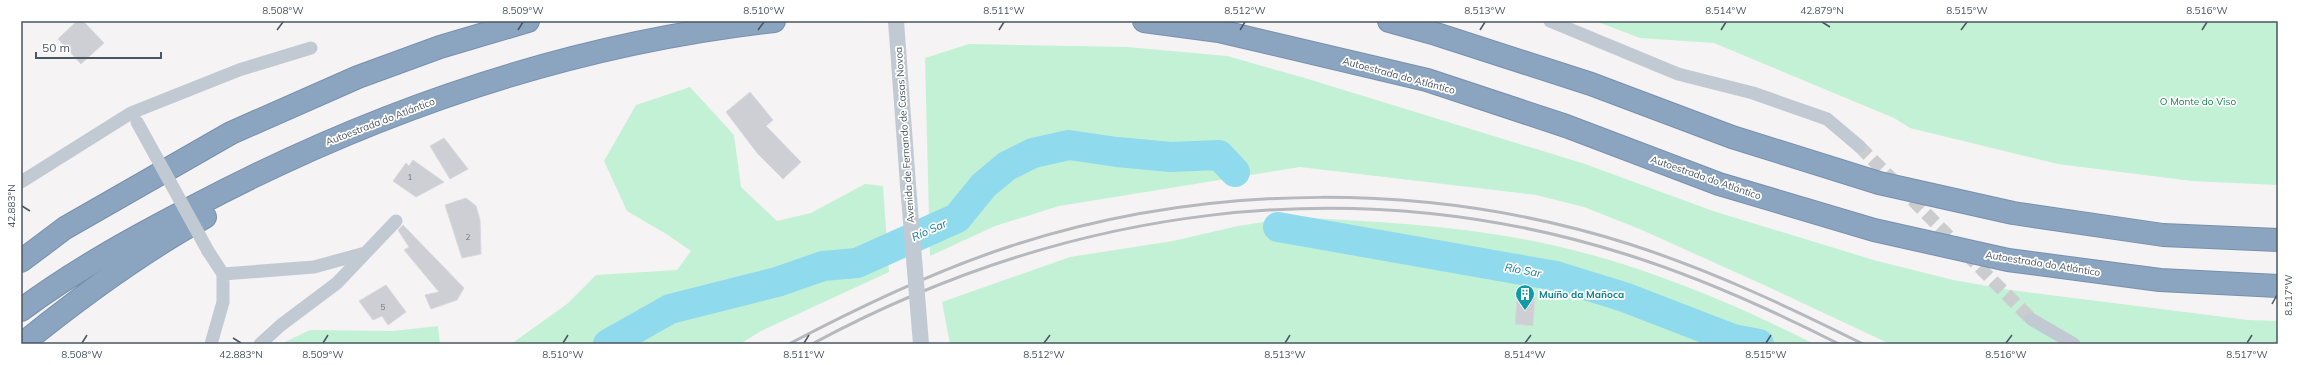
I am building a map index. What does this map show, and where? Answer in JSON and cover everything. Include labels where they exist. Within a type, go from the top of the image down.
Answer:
[{"type":"highway","points":[[21,261],[65,228],[231,133],[358,77],[440,47],[528,21]]},
{"type":"highway","name":"Autoestrada do Atlántico","points":[[21,310],[86,266],[259,172],[333,138],[477,84],[563,60],[711,29],[774,21]]},
{"type":"highway","name":"Autoestrada do Atlántico","points":[[1144,21],[1219,31],[1427,80],[1566,126],[1719,184],[1874,230],[2008,260],[2160,280],[2278,286]]},
{"type":"highway","points":[[1389,21],[1436,34],[1584,82],[1732,137],[1878,183],[2013,213],[2155,234],[2278,240]]},
{"type":"highway","points":[[22,344],[83,297],[179,231],[239,198],[259,172]]},
{"type":"street","name":"Avenida de Fernando de Casas Novoa","points":[[896,21],[921,344]]},
{"type":"street","points":[[1550,21],[1678,74],[1753,93],[1827,119],[1859,146]]},
{"type":"street","points":[[21,182],[134,118],[240,70],[311,48]]},
{"type":"street","points":[[134,118],[208,251],[223,274],[223,302],[211,344]]},
{"type":"street","points":[[260,344],[281,325],[337,283],[396,221]]},
{"type":"street","points":[[223,274],[314,267],[367,252]]},
{"type":"street","points":[[2031,319],[2074,344]]},
{"type":"green space","name":"O Monte do Viso","points":[[1595,21],[2278,21],[2278,185],[2192,181],[2058,164],[1910,128],[1894,118],[1714,43],[1640,38]]},
{"type":"green space","points":[[969,44],[1127,47],[1227,56],[1308,79],[1585,164],[1713,211],[1877,261],[1953,280],[2011,290],[2248,320],[2278,321],[2278,344],[1890,344],[1642,230],[1584,207],[1536,195],[1300,167],[1059,206],[995,226],[930,256],[925,58]]},
{"type":"green space","points":[[690,87],[734,135],[741,187],[777,221],[811,213],[865,184],[883,186],[889,272],[761,331],[740,344],[511,344],[567,304],[596,275],[677,270],[691,251],[668,235],[627,211],[604,161],[636,105]]},
{"type":"green space","points":[[1296,217],[1392,223],[1489,233],[1586,253],[1686,286],[1718,299],[1814,344],[950,344],[942,302],[1070,257],[1173,241],[1238,226]]},
{"type":"green space","points":[[438,326],[440,344],[281,344],[310,330],[393,331]]},
{"type":"building","points":[[77,21],[83,21],[104,43],[81,64],[58,39]]},
{"type":"building","points":[[750,92],[773,120],[766,126],[801,162],[783,179],[758,154],[726,112]]},
{"type":"building","points":[[444,138],[468,169],[450,179],[430,146]]},
{"type":"building","points":[[413,160],[444,182],[416,197],[393,181],[406,163],[409,166]]},
{"type":"building","points":[[466,198],[476,206],[480,220],[481,254],[462,258],[445,205]]},
{"type":"building","points":[[403,225],[464,288],[457,300],[431,309],[425,295],[439,292],[404,250],[409,247],[398,230]]},
{"type":"building","points":[[386,285],[406,312],[388,325],[382,316],[373,320],[359,301]]},
{"type":"building","name":"Muíño da Mañoca","points":[[1517,297],[1535,298],[1533,326],[1515,324]]},
{"type":"waterway","name":"Río Sar","points":[[608,344],[670,309],[777,282],[823,266],[857,263],[957,218],[984,185],[1007,166],[1033,153],[1069,145],[1117,152],[1171,157],[1219,155],[1235,172]]},
{"type":"waterway","name":"Río Sar","points":[[1278,227],[1556,276],[1624,297],[1733,339],[1759,344]]},
{"type":"tunnel","points":[[1859,146],[2031,319]]},
{"type":"railway","points":[[789,344],[843,316],[926,278],[1011,246],[1086,225],[1163,210],[1241,201],[1320,197],[1399,200],[1477,209],[1554,223],[1629,244],[1689,265],[1806,316],[1863,344]]},
{"type":"railway","points":[[812,344],[908,298],[1007,260],[1107,233],[1210,215],[1313,208],[1417,212],[1521,227],[1625,254],[1653,263],[1734,294],[1839,344]]},
{"type":"place","name":"Muíño da Mañoca","points":[[1525,311]]}]
